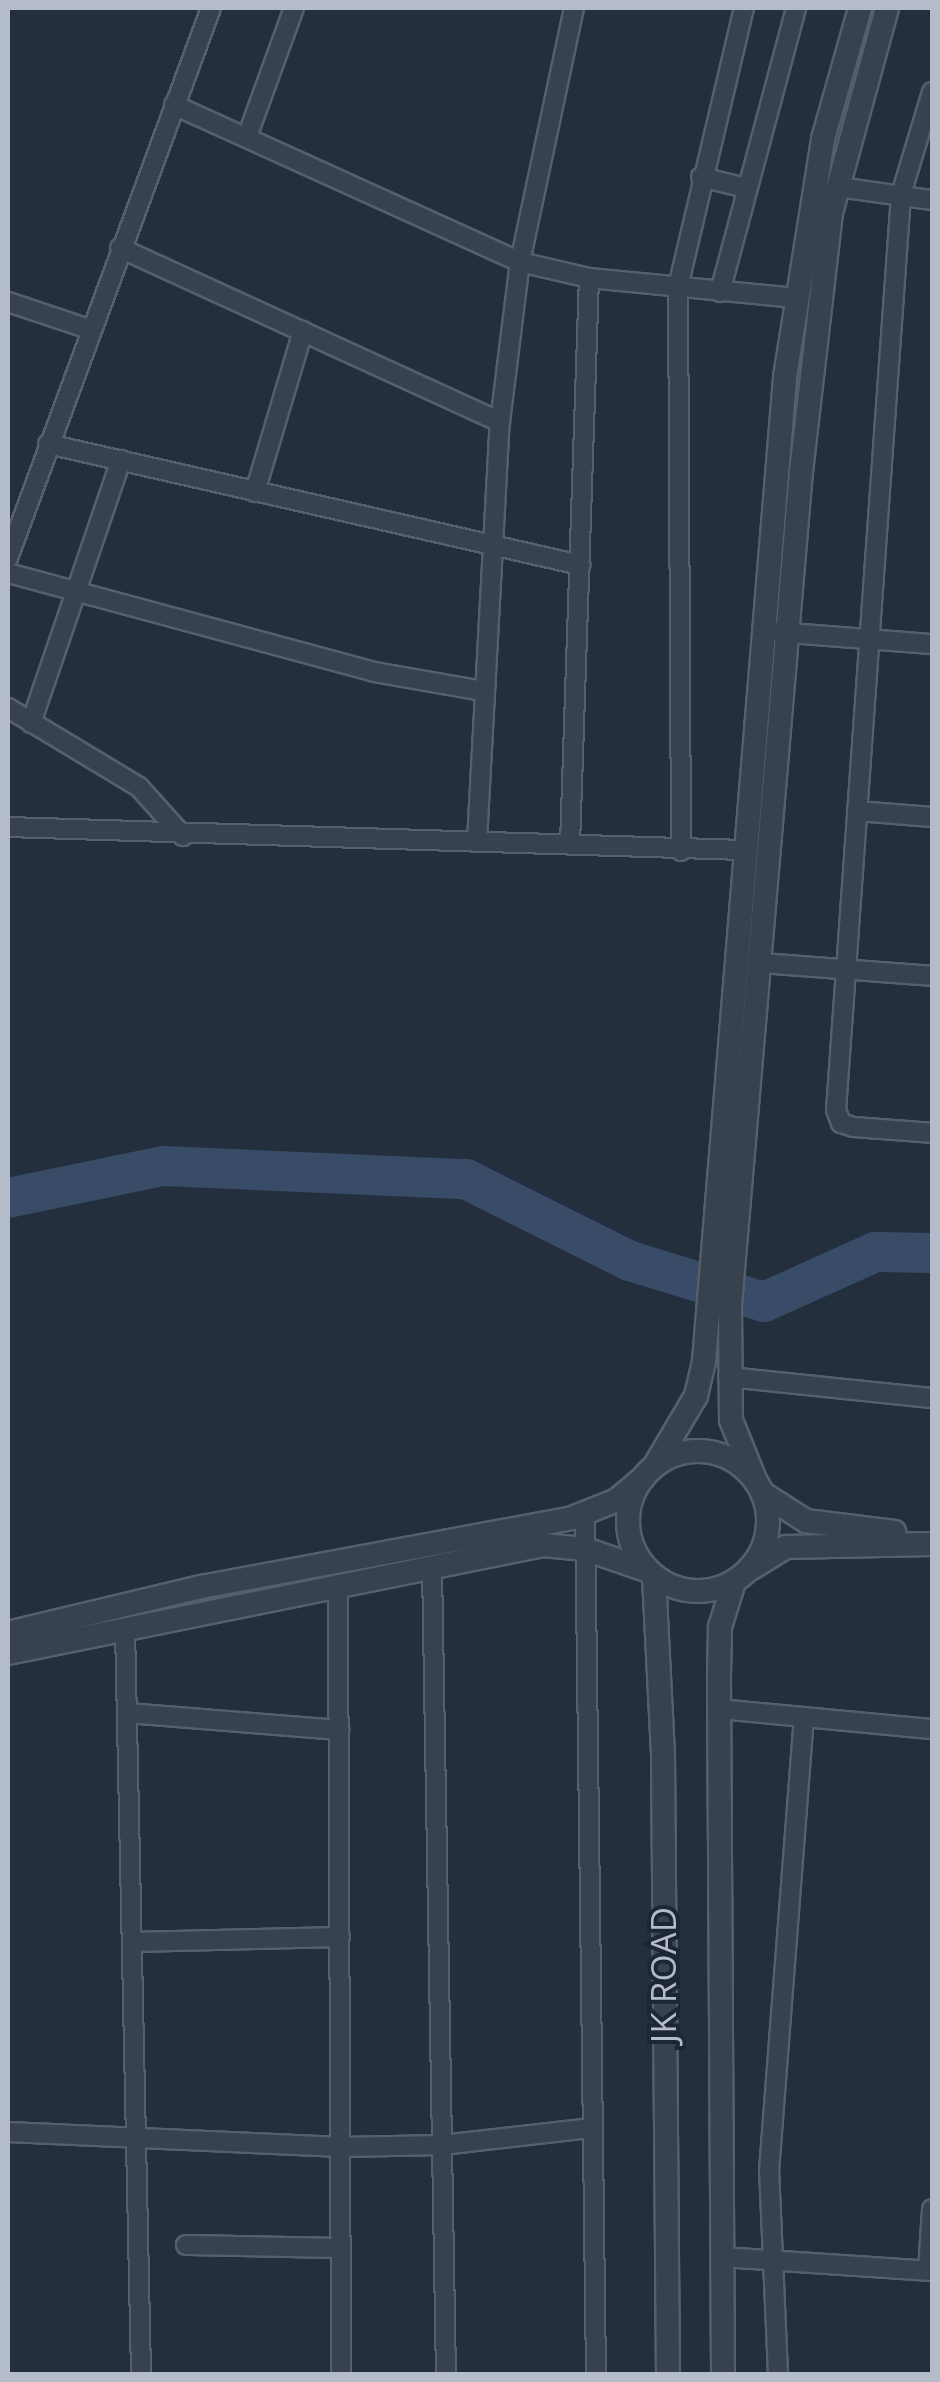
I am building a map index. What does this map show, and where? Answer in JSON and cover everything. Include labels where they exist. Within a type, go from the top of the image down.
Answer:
[{"type":"street","points":[[8,558],[211,8]]},
{"type":"street","points":[[247,137],[294,8]]},
{"type":"street","points":[[477,841],[489,546],[500,422],[520,262],[574,8]]},
{"type":"street","points":[[681,851],[678,286],[744,8]]},
{"type":"street","points":[[720,292],[796,8]]},
{"type":"street","points":[[650,1573],[628,1535],[627,1516],[648,1472],[696,1396],[718,1306],[760,962],[796,298],[823,139],[860,8]]},
{"type":"street","points":[[741,1577],[767,1534],[759,1488],[735,1442],[718,1306],[726,1053],[746,850],[838,187],[887,8]]},
{"type":"street","points":[[932,92],[929,116],[901,196],[836,1110],[841,1123],[932,1133]]},
{"type":"street","points":[[174,105],[520,262],[589,278],[796,298]]},
{"type":"street","points":[[701,177],[746,188]]},
{"type":"street","points":[[838,187],[932,200]]},
{"type":"street","points":[[120,248],[500,422]]},
{"type":"street","points":[[570,844],[589,278]]},
{"type":"street","points":[[8,302],[89,330]]},
{"type":"street","points":[[255,492],[303,332]]},
{"type":"street","points":[[48,444],[580,565]]},
{"type":"street","points":[[32,723],[121,460]]},
{"type":"street","points":[[8,574],[374,672],[483,691]]},
{"type":"street","points":[[777,632],[932,644]]},
{"type":"street","points":[[8,708],[138,788],[183,836]]},
{"type":"street","points":[[857,810],[932,816]]},
{"type":"street","points":[[8,827],[183,836],[746,850]]},
{"type":"street","points":[[760,962],[932,976]]},
{"type":"street","points":[[728,1377],[932,1398]]},
{"type":"street","points":[[8,1633],[201,1586],[585,1513],[616,1500],[648,1472],[698,1450],[720,1454],[806,1521],[932,1542]]},
{"type":"street","points":[[585,1513],[596,2374]]},
{"type":"street","points":[[8,1654],[338,1584],[543,1546],[586,1548],[702,1592],[741,1577],[786,1547],[932,1542]]},
{"type":"street","points":[[432,1566],[446,2374]]},
{"type":"street","name":"JK ROAD","points":[[650,1573],[663,1735],[668,2374]]},
{"type":"street","name":"JK ROAD","points":[[723,2374],[720,1627],[741,1577]]},
{"type":"street","points":[[338,1584],[341,2374]]},
{"type":"street","points":[[125,1628],[141,2374]]},
{"type":"street","points":[[719,1709],[932,1729]]},
{"type":"street","points":[[127,1713],[339,1730]]},
{"type":"street","points":[[778,2374],[769,2171],[804,1717]]},
{"type":"street","points":[[132,1942],[340,1937]]},
{"type":"street","points":[[8,2132],[341,2147],[442,2145],[592,2128]]},
{"type":"street","points":[[722,2257],[930,2271],[932,2210]]},
{"type":"street","points":[[186,2245],[341,2248]]},
{"type":"waterway","points":[[8,1198],[163,1166],[466,1179],[630,1261],[764,1302],[875,1252],[932,1253]]}]
